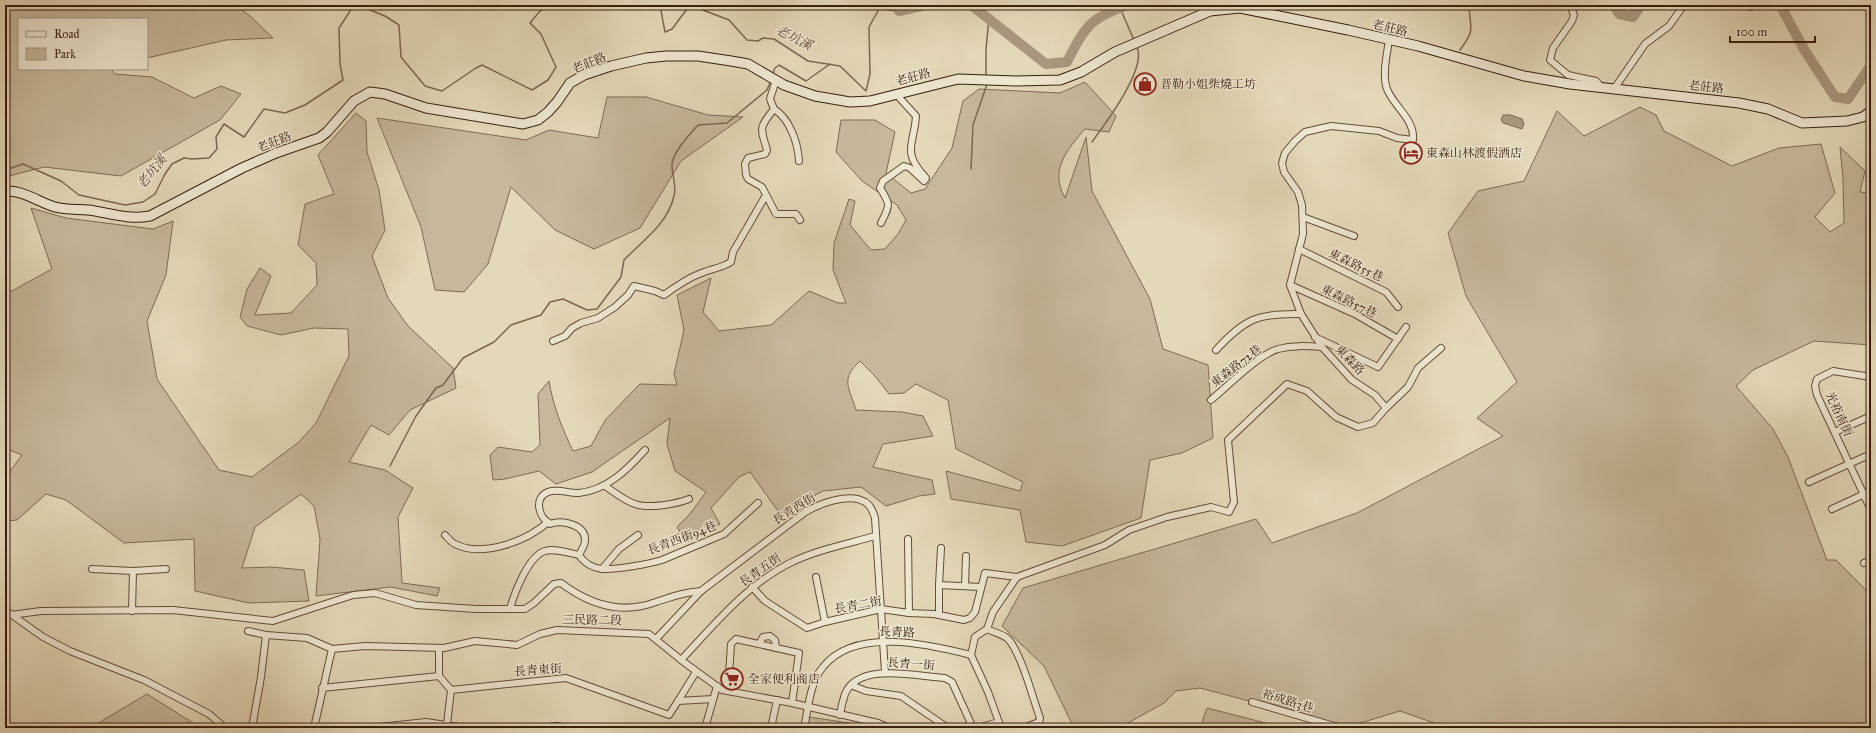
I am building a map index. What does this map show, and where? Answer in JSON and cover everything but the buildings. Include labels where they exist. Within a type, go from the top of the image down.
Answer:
[{"type":"street","points":[[1570,5],[1574,15],[1572,21],[1553,48],[1550,60],[1568,75],[1596,81],[1602,88]]},
{"type":"street","points":[[1614,89],[1645,44],[1669,26],[1684,5]]},
{"type":"street","name":"老莊路","points":[[5,192],[9,191],[20,193],[56,208],[140,218],[150,216],[206,185],[242,168],[276,153],[319,138],[327,132],[354,101],[370,92],[385,94],[426,108],[523,124],[538,120],[548,112],[570,83],[584,75],[611,66],[646,58],[666,56],[698,56],[748,64],[784,85],[815,96],[844,102],[870,101],[952,80],[1060,80],[1081,72],[1115,52],[1136,42],[1210,11],[1240,8],[1389,40],[1524,76],[1570,84],[1758,106],[1802,123],[1847,121],[1863,117],[1871,111]]},
{"type":"street","points":[[1290,285],[1303,234],[1303,217],[1302,205],[1298,192],[1284,172],[1282,163],[1285,153],[1295,141],[1305,132],[1331,126],[1379,131],[1396,138],[1413,140],[1414,132],[1409,122],[1386,88],[1389,40]]},
{"type":"street","points":[[773,78],[770,99],[774,109],[784,118],[795,139],[799,161]]},
{"type":"street","points":[[881,223],[889,207],[889,202],[880,188],[883,181],[904,166],[910,168],[924,181],[926,178],[914,166],[912,159],[912,138],[916,116],[896,94]]},
{"type":"street","points":[[774,109],[764,122],[761,130],[767,150],[765,154],[748,158],[745,164],[746,176],[748,179],[762,187],[776,214],[796,214],[800,220]]},
{"type":"street","points":[[553,341],[565,336],[572,328],[581,323],[598,318],[619,303],[634,286],[655,291],[664,295],[685,281],[699,274],[727,265],[731,262],[733,252],[766,195]]},
{"type":"street","points":[[1303,217],[1354,236]]},
{"type":"street","name":"東森路55巷","points":[[1298,249],[1386,292],[1398,308]]},
{"type":"street","name":"東森路","points":[[1290,285],[1301,314],[1322,347],[1352,380],[1374,394],[1386,408]]},
{"type":"street","name":"東森路57巷","points":[[1290,285],[1355,314],[1398,339]]},
{"type":"street","points":[[1216,350],[1236,329],[1257,318],[1276,313],[1301,314]]},
{"type":"street","points":[[1315,337],[1378,367],[1406,327]]},
{"type":"street","name":"東森路72巷","points":[[1212,400],[1255,362],[1277,350],[1298,346],[1322,347]]},
{"type":"street","points":[[939,585],[981,587],[985,573],[1017,577],[1105,545],[1129,530],[1167,516],[1211,507],[1229,512],[1234,502],[1228,440],[1287,384],[1307,391],[1336,417],[1358,428],[1373,422],[1408,387],[1418,368],[1441,348]]},
{"type":"street","name":"光裕南街","points":[[1871,377],[1833,371],[1817,379],[1815,386],[1817,395],[1871,510]]},
{"type":"street","points":[[1835,432],[1871,416]]},
{"type":"street","points":[[579,555],[586,541],[584,533],[575,525],[557,522],[550,524],[544,520],[540,514],[539,505],[542,497],[549,492],[578,493],[605,486],[645,450]]},
{"type":"street","points":[[1808,482],[1871,454]]},
{"type":"street","points":[[605,486],[635,504],[647,506],[677,504],[689,499]]},
{"type":"street","points":[[1832,509],[1871,491]]},
{"type":"street","name":"長青西街","points":[[656,639],[701,591],[817,505],[830,501],[856,498],[866,502],[871,508],[875,518],[885,672]]},
{"type":"street","name":"長青西街94巷","points":[[602,569],[651,564],[708,542],[729,531],[758,503]]},
{"type":"street","points":[[445,535],[454,544],[467,548],[485,550],[528,536],[548,522]]},
{"type":"street","points":[[579,555],[583,562],[602,569],[619,549],[638,535]]},
{"type":"street","name":"長青五街","points":[[681,660],[752,587],[789,563],[807,556],[875,536]]},
{"type":"street","points":[[908,539],[909,613]]},
{"type":"street","points":[[939,615],[941,548]]},
{"type":"street","points":[[510,609],[516,589],[533,560],[540,553],[546,550],[579,555]]},
{"type":"street","points":[[965,586],[966,556]]},
{"type":"street","points":[[1864,563],[1871,560]]},
{"type":"street","points":[[92,569],[133,571],[166,569]]},
{"type":"street","points":[[132,611],[133,571]]},
{"type":"street","name":"長青二街","points":[[816,577],[824,622],[881,609],[939,615],[964,620],[970,618],[975,612],[981,587]]},
{"type":"street","points":[[977,728],[1000,725],[970,655],[975,636],[987,629],[993,612],[1017,577]]},
{"type":"street","points":[[11,615],[41,611],[189,611],[273,621],[353,595],[375,593],[416,605],[525,609],[534,603],[554,584],[561,583],[573,593],[620,609],[656,602],[670,596],[701,591]]},
{"type":"street","points":[[752,587],[765,601],[808,628],[824,622]]},
{"type":"street","points":[[5,610],[43,637],[70,651],[144,680],[209,714],[225,728]]},
{"type":"street","points":[[987,629],[1006,637],[1015,648],[1040,718],[1039,722],[1023,728]]},
{"type":"street","name":"三民路二段","points":[[332,649],[365,646],[439,648],[475,641],[517,645],[540,634],[557,630],[649,634],[696,672],[717,686],[728,691],[792,703],[878,723],[889,728]]},
{"type":"street","points":[[248,631],[266,635],[307,638],[332,649],[314,728]]},
{"type":"street","points":[[252,728],[261,677],[266,635]]},
{"type":"street","points":[[759,644],[763,637],[770,636],[775,640],[776,648]]},
{"type":"street","points":[[728,691],[731,644],[736,639],[799,653],[792,703]]},
{"type":"street","name":"長青路","points":[[804,728],[817,677],[823,667],[835,656],[866,643],[883,641],[934,645],[970,655]]},
{"type":"street","points":[[439,648],[439,676],[451,690],[447,724]]},
{"type":"street","points":[[678,701],[696,672]]},
{"type":"street","name":"長青一街","points":[[851,685],[866,676],[885,672],[945,678],[952,682],[973,728]]},
{"type":"street","points":[[322,688],[439,676]]},
{"type":"street","name":"長青東街","points":[[451,690],[566,678],[669,715],[678,701]]},
{"type":"street","points":[[840,715],[846,693],[851,685],[866,691],[901,696],[948,728]]},
{"type":"street","points":[[705,728],[717,686]]},
{"type":"street","points":[[678,701],[713,699]]},
{"type":"street","points":[[771,728],[777,700]]},
{"type":"street","name":"裕成路3巷","points":[[1252,702],[1340,728]]},
{"type":"street","points":[[370,728],[426,722],[466,728]]},
{"type":"street","points":[[538,728],[557,726],[569,728]]},
{"type":"green space","points":[[5,5],[235,5],[250,16],[273,38],[226,40],[148,58],[148,18],[18,18],[18,70],[112,70],[115,74],[152,77],[194,98],[221,86],[241,94],[220,120],[121,176],[44,167],[5,177]]},
{"type":"green space","points":[[1085,82],[1116,116],[1109,132],[1085,129],[1072,145],[1062,161],[1059,178],[1065,198],[1086,137],[1092,191],[1150,299],[1163,349],[1208,365],[1213,438],[1182,453],[1150,460],[1141,518],[1062,546],[1026,542],[1020,510],[951,499],[946,471],[1020,491],[1023,482],[956,449],[948,400],[916,384],[904,393],[889,394],[875,376],[860,361],[854,367],[848,378],[849,389],[856,410],[902,412],[923,416],[933,436],[883,444],[873,467],[932,480],[935,494],[919,496],[886,506],[861,487],[823,491],[780,514],[750,472],[739,477],[711,508],[720,524],[686,542],[677,527],[689,515],[706,492],[675,471],[667,444],[670,418],[592,472],[556,484],[539,471],[505,479],[493,480],[490,455],[498,447],[532,452],[540,445],[538,394],[549,381],[558,417],[573,451],[591,446],[606,419],[640,384],[677,385],[674,374],[684,330],[677,295],[711,278],[703,312],[719,331],[771,325],[809,291],[838,303],[846,303],[833,270],[834,243],[849,199],[855,201],[850,225],[871,250],[885,249],[898,234],[906,220],[897,205],[862,181],[836,152],[841,120],[875,120],[895,132],[886,173],[911,193],[925,189],[952,148],[963,101],[979,89],[1060,93]]},
{"type":"green space","points":[[607,97],[646,97],[708,115],[743,117],[681,161],[640,228],[594,249],[555,230],[511,187],[488,264],[464,292],[435,290],[421,227],[377,118],[526,140],[549,130],[598,138]]},
{"type":"green space","points":[[1640,107],[1656,115],[1664,131],[1732,166],[1779,148],[1821,144],[1835,193],[1815,217],[1830,232],[1844,223],[1843,179],[1840,147],[1865,171],[1860,192],[1871,193],[1871,345],[1814,341],[1753,370],[1736,386],[1773,429],[1788,457],[1827,560],[1836,560],[1871,595],[1871,728],[1448,728],[1400,711],[1347,727],[1200,688],[1176,691],[1164,703],[1119,728],[1074,728],[1044,666],[1002,626],[1023,588],[1256,519],[1272,543],[1357,513],[1503,436],[1477,418],[1517,382],[1466,296],[1448,233],[1478,191],[1524,181],[1557,111],[1584,136]]},
{"type":"green space","points":[[356,113],[366,121],[367,152],[379,190],[385,230],[372,256],[388,298],[408,326],[453,368],[456,388],[410,410],[389,435],[371,425],[349,462],[385,470],[413,488],[398,517],[402,583],[440,588],[437,596],[391,587],[316,596],[320,539],[314,506],[301,494],[255,527],[242,568],[271,567],[304,570],[309,601],[249,603],[195,591],[194,539],[124,543],[66,500],[46,494],[17,520],[5,521],[5,478],[22,455],[5,448],[5,292],[8,293],[52,269],[31,208],[66,218],[153,229],[173,221],[166,275],[147,321],[157,379],[219,470],[252,477],[299,442],[316,423],[349,356],[348,329],[314,328],[281,335],[247,326],[240,317],[247,289],[260,268],[271,276],[255,315],[291,313],[317,285],[316,263],[298,245],[305,204],[334,194],[318,155]]},
{"type":"green space","points":[[147,694],[201,728],[90,728]]},
{"type":"green space","points":[[1207,708],[1285,728],[1200,728]]},
{"type":"green space","points":[[809,717],[883,728],[806,728]]},
{"type":"shaded area","points":[[1503,115],[1511,115],[1522,119],[1524,124],[1522,129],[1503,123],[1501,120]]},
{"type":"waterway","name":"老坑溪","points":[[5,170],[23,164],[61,181],[79,195],[125,205],[143,202],[155,194],[172,164],[184,158],[209,158],[217,149],[216,137],[224,124],[244,137],[264,109],[285,113],[305,105],[343,80],[340,64],[339,28],[354,5]]},
{"type":"waterway","name":"老坑溪","points":[[358,5],[385,16],[399,25],[401,57],[425,86],[442,91],[482,65],[532,90],[548,80],[556,67],[541,34],[530,23],[540,11],[551,5]]},
{"type":"waterway","name":"老坑溪","points":[[660,5],[665,32],[672,29],[687,9],[695,7],[729,20],[747,40],[758,41],[763,38],[774,39],[808,61],[840,66],[866,91],[870,74],[869,27],[879,9],[899,11]]},
{"type":"waterway","name":"老坑溪","points":[[899,11],[926,5]]},
{"type":"waterway","name":"老坑溪","points":[[971,5],[1046,64],[1067,62],[1079,40],[1090,25],[1105,14],[1128,5]]},
{"type":"waterway","points":[[1460,50],[1471,29],[1469,5]]},
{"type":"waterway","name":"老坑溪","points":[[1613,5],[1619,14],[1633,17],[1641,5]]},
{"type":"waterway","name":"老坑溪","points":[[1780,5],[1805,51],[1835,97],[1848,99],[1871,65]]},
{"type":"waterway","points":[[1120,8],[1134,40]]},
{"type":"waterway","points":[[986,76],[986,49],[989,18]]},
{"type":"waterway","points":[[1092,142],[1115,110],[1131,82],[1136,69],[1138,57],[1137,47]]},
{"type":"waterway","points":[[772,75],[775,68],[779,65],[806,81],[830,64]]},
{"type":"waterway","points":[[390,466],[416,416],[436,388],[443,385],[463,358],[494,342],[511,325],[541,315],[550,302],[563,299],[587,310],[597,309],[621,277],[624,260],[654,231],[671,206],[675,192],[672,166],[675,156],[682,144],[698,125],[727,123],[767,90],[771,80]]},
{"type":"waterway","points":[[971,169],[973,125],[987,84]]},
{"type":"place","name":"普勒小姐柴燒工坊","points":[[1145,84]]},
{"type":"place","name":"東森山林渡假酒店","points":[[1411,153]]},
{"type":"place","name":"全家便利商店","points":[[732,679]]}]
